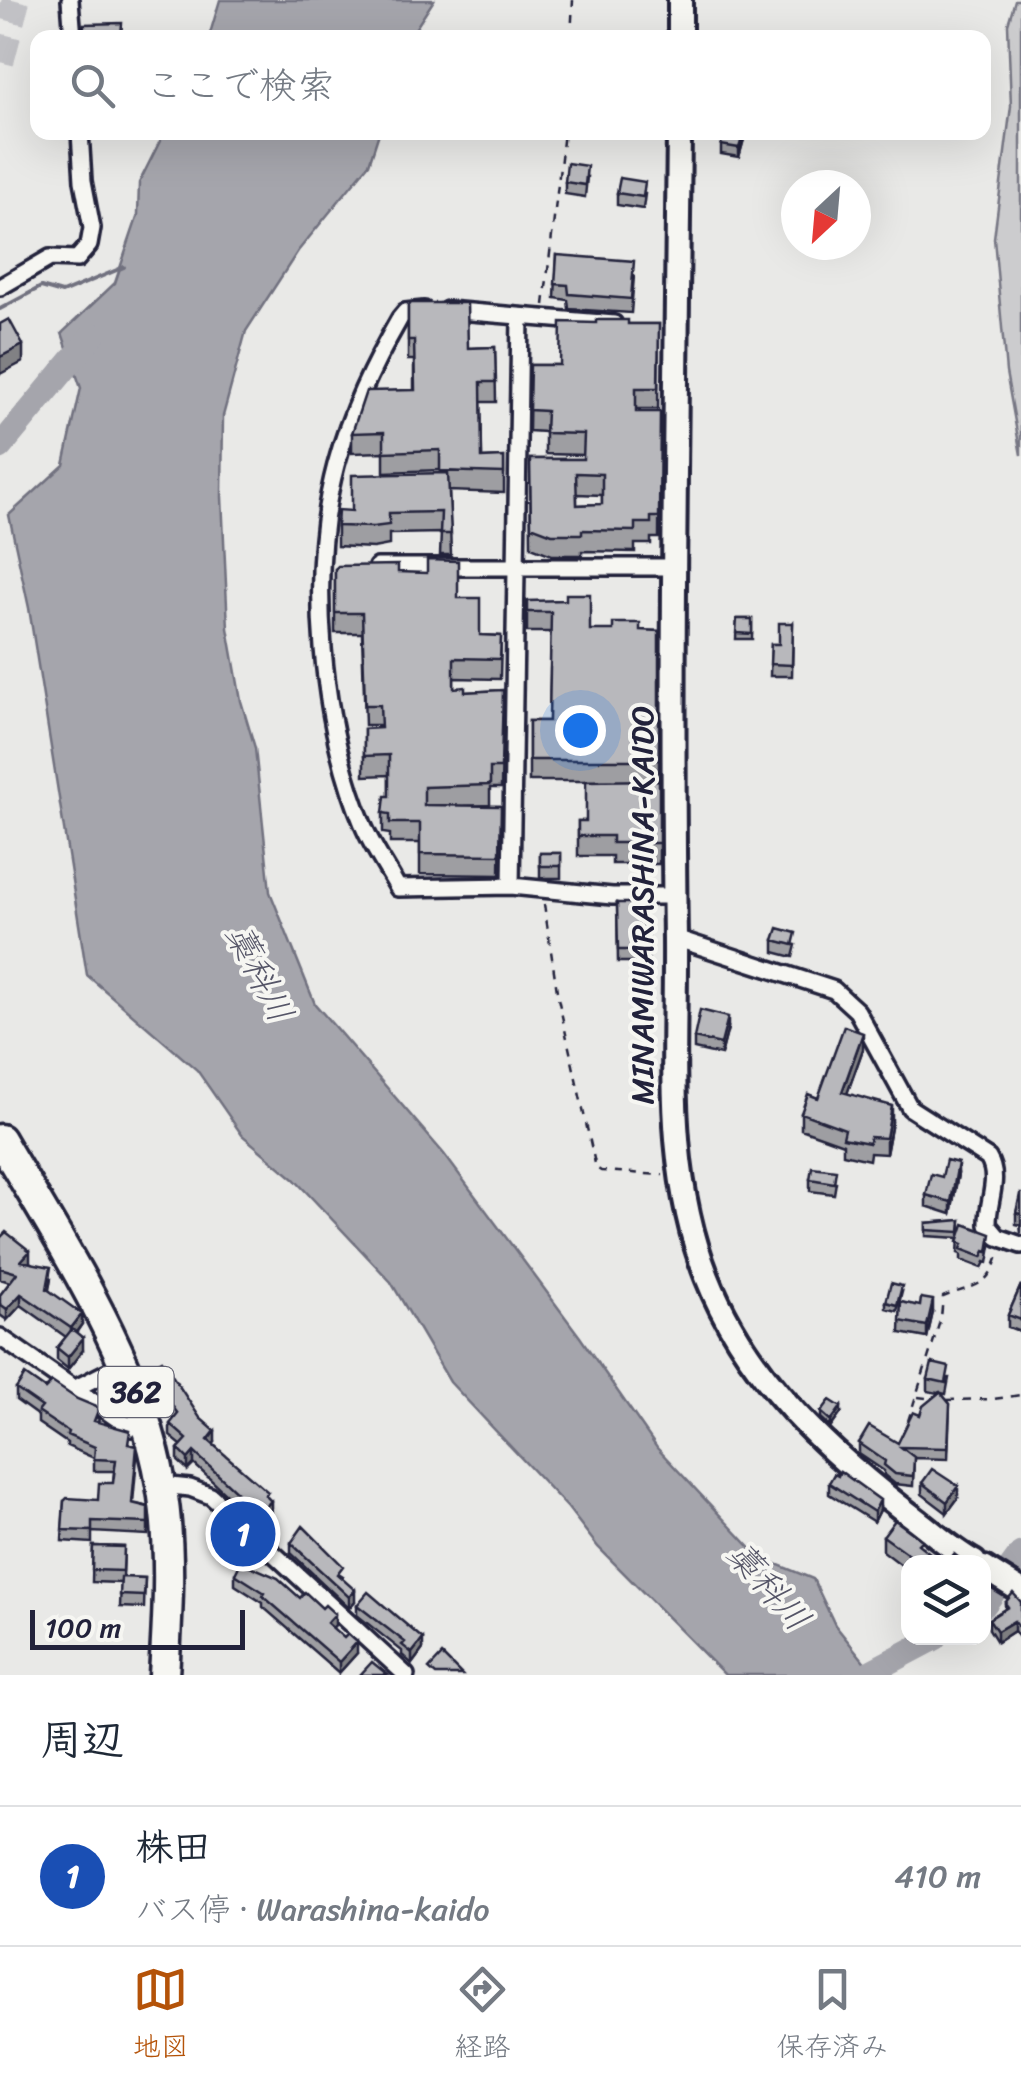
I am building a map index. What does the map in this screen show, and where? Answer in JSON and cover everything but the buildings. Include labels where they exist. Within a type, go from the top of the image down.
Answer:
[{"type":"highway","name":"362","points":[[0,1139],[126,1363],[146,1422],[162,1485],[167,1547],[164,1675]]},
{"type":"main road","points":[[680,0],[680,30]]},
{"type":"main road","name":"MINAMIWARASHINA-KAIDO","points":[[679,140],[667,328],[675,567],[673,1099],[679,1176],[708,1280],[747,1353],[799,1417],[874,1488],[965,1555]]},
{"type":"main road","points":[[991,1572],[1021,1590]]},
{"type":"street","points":[[70,0],[72,30]]},
{"type":"street","points":[[0,287],[50,258],[77,259],[89,245],[92,228],[80,140]]},
{"type":"street","points":[[638,326],[436,309],[405,312],[372,367],[350,418],[328,502],[323,567],[326,687],[331,724],[366,832],[398,888],[511,886],[612,896],[672,896]]},
{"type":"street","points":[[511,886],[520,317]]},
{"type":"street","points":[[323,567],[342,567]]},
{"type":"street","points":[[362,567],[675,567]]},
{"type":"street","points":[[674,938],[834,990],[856,1012],[910,1108],[988,1158],[995,1178],[988,1224],[998,1238],[1021,1246]]},
{"type":"street","points":[[0,1337],[131,1428]]},
{"type":"street","points":[[72,1390],[126,1363]]},
{"type":"street","points":[[162,1485],[190,1488],[211,1496],[406,1675]]},
{"type":"path","points":[[571,30],[572,0]]},
{"type":"path","points":[[542,319],[563,140]]},
{"type":"path","points":[[542,889],[558,998],[596,1168],[679,1176]]},
{"type":"path","points":[[905,1431],[943,1297],[990,1277],[1000,1247],[998,1238]]},
{"type":"path","points":[[916,1397],[994,1400],[1021,1395]]},
{"type":"shaded area","points":[[1015,0],[1021,0],[1021,455],[1006,372],[994,238],[1011,106],[1008,24]]},
{"type":"water","points":[[220,0],[434,0],[415,30],[211,30]]},
{"type":"water","name":"藁科川","points":[[160,140],[377,140],[369,164],[298,251],[246,331],[223,416],[228,628],[241,701],[255,748],[270,892],[315,1004],[444,1154],[657,1448],[759,1557],[813,1579],[835,1625],[875,1675],[725,1675],[598,1547],[568,1508],[450,1382],[391,1282],[294,1179],[242,1135],[197,1070],[87,975],[29,608],[9,515],[64,465],[81,388],[62,333],[115,283],[138,215],[139,183]]},
{"type":"waterway","points":[[0,309],[41,287],[62,293],[124,267]]},
{"type":"waterway","points":[[0,447],[93,335]]},
{"type":"waterway","points":[[991,1595],[1021,1554]]},
{"type":"waterway","points":[[865,1675],[922,1645]]},
{"type":"tunnel","points":[[0,62],[16,0]]},
{"type":"place","name":"株田","points":[[243,1534]]}]
